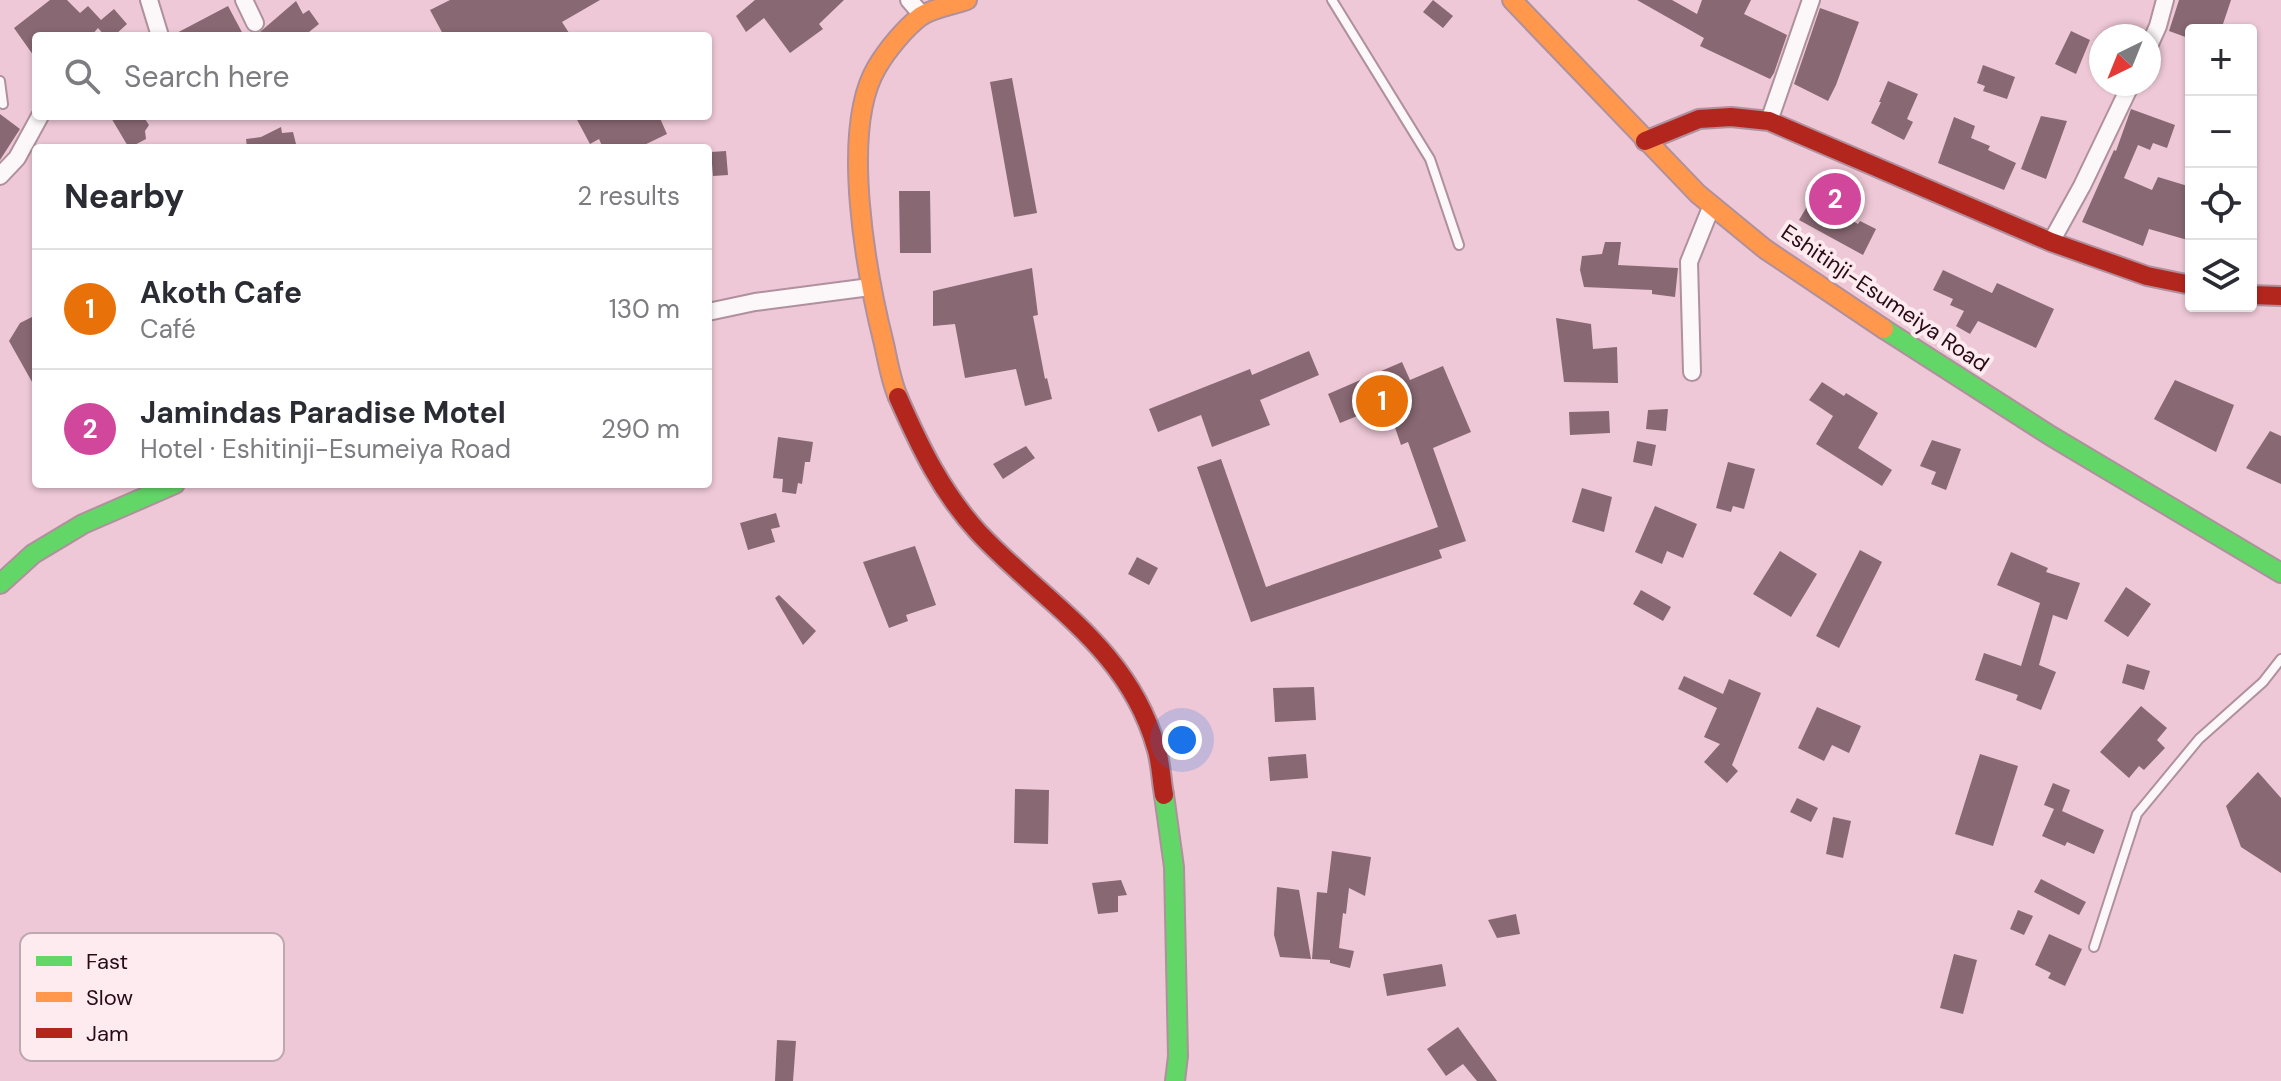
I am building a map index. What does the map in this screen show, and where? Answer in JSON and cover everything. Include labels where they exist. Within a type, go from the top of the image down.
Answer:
[{"type":"main road","points":[[967,0],[922,15],[876,68],[860,121],[861,211],[870,287],[895,390],[939,483],[979,533],[1122,672],[1142,708],[1157,748],[1174,867],[1178,1056],[1175,1081]]},
{"type":"main road","name":"Eshitinji-Esumeiya Road","points":[[1512,0],[1645,141],[1712,205],[1765,249],[2051,436],[2281,573]]},
{"type":"main road","points":[[1645,141],[1699,119],[1731,117],[1769,121],[2051,242],[2147,276],[2185,284]]},
{"type":"main road","points":[[2257,295],[2281,296]]},
{"type":"main road","points":[[0,584],[33,554],[83,524],[166,488]]},
{"type":"street","points":[[149,0],[159,32]]},
{"type":"street","points":[[244,0],[255,23]]},
{"type":"street","points":[[909,0],[922,15]]},
{"type":"street","points":[[1769,121],[1811,0]]},
{"type":"street","points":[[2159,24],[2165,0]]},
{"type":"street","points":[[2051,242],[2125,96]]},
{"type":"street","points":[[0,176],[17,158],[38,120]]},
{"type":"street","points":[[1692,372],[1689,262],[1712,205]]},
{"type":"street","points":[[712,311],[755,302],[870,287]]},
{"type":"lane","points":[[1332,0],[1430,159],[1459,245]]},
{"type":"lane","points":[[0,81],[3,104]]},
{"type":"lane","points":[[2094,947],[2137,814],[2199,739],[2263,682],[2281,659]]},
{"type":"building","points":[[50,0],[67,0],[80,13],[88,6],[101,20],[114,9],[127,24],[118,32],[102,32],[98,28],[94,32],[32,32],[32,53],[14,28]]},
{"type":"building","points":[[450,0],[600,0],[562,22],[568,32],[442,32],[430,10]]},
{"type":"building","points":[[755,0],[844,0],[819,24],[823,29],[790,53],[764,18],[746,32],[736,16]]},
{"type":"building","points":[[1433,0],[1453,16],[1443,28],[1423,12]]},
{"type":"building","points":[[1637,0],[1672,0],[1697,14],[1702,0],[1751,0],[1744,14],[1787,35],[1774,73],[1770,79],[1700,46],[1704,38]]},
{"type":"building","points":[[2179,0],[2231,0],[2223,24],[2185,24],[2185,37],[2169,31]]},
{"type":"building","points":[[296,1],[303,14],[309,10],[319,24],[309,32],[260,32]]},
{"type":"building","points":[[228,6],[242,32],[179,32]]},
{"type":"building","points":[[1820,8],[1859,22],[1828,101],[1794,84]]},
{"type":"building","points":[[2071,31],[2089,40],[2076,74],[2055,64]]},
{"type":"building","points":[[1983,65],[2015,77],[2007,99],[1983,91],[1985,86],[1977,83]]},
{"type":"building","points":[[1012,78],[1037,213],[1014,217],[990,82]]},
{"type":"building","points":[[1888,81],[1918,94],[1907,119],[1913,122],[1904,140],[1871,123]]},
{"type":"building","points":[[2131,109],[2175,125],[2167,148],[2153,143],[2150,150],[2138,145],[2124,178],[2152,190],[2158,177],[2185,185],[2185,239],[2149,229],[2143,246],[2082,222],[2116,151]]},
{"type":"building","points":[[0,114],[20,129],[0,160]]},
{"type":"building","points":[[2041,116],[2067,121],[2046,179],[2021,169]]},
{"type":"building","points":[[1954,117],[1975,126],[1971,138],[2016,163],[2004,190],[1938,163]]},
{"type":"building","points":[[112,120],[146,120],[149,125],[145,131],[146,139],[137,144],[127,144]]},
{"type":"building","points":[[577,120],[661,120],[667,134],[646,144],[601,144],[599,139],[590,144]]},
{"type":"building","points":[[281,127],[282,133],[293,132],[296,144],[247,144],[246,139],[261,137]]},
{"type":"building","points":[[726,151],[728,175],[713,176],[712,152]]},
{"type":"building","points":[[899,191],[930,191],[931,253],[900,253]]},
{"type":"building","points":[[1812,198],[1858,224],[1860,221],[1876,229],[1863,255],[1799,220]]},
{"type":"building","points":[[1605,242],[1621,242],[1618,265],[1678,268],[1675,297],[1652,294],[1652,290],[1584,287],[1580,270],[1582,256],[1602,254]]},
{"type":"building","points":[[1032,268],[1038,315],[1033,316],[1052,399],[1025,406],[1016,369],[965,378],[955,324],[933,326],[933,291]]},
{"type":"building","points":[[1943,270],[1992,293],[1997,283],[2054,309],[2036,348],[1978,321],[1970,334],[1956,326],[1964,311],[1950,305],[1953,299],[1933,290]]},
{"type":"building","points":[[32,317],[32,382],[9,341],[20,323]]},
{"type":"building","points":[[1556,318],[1591,324],[1593,349],[1617,347],[1618,383],[1564,382]]},
{"type":"building","points":[[1309,351],[1319,375],[1260,400],[1270,425],[1212,447],[1201,415],[1158,432],[1149,409],[1250,369],[1252,375]]},
{"type":"building","points":[[1402,362],[1410,380],[1443,366],[1471,432],[1433,448],[1466,541],[1439,550],[1442,558],[1251,622],[1197,467],[1221,459],[1266,587],[1438,527],[1408,442],[1401,445],[1387,404],[1340,423],[1328,394]]},
{"type":"building","points":[[2175,380],[2234,405],[2216,452],[2154,419]]},
{"type":"building","points":[[1822,382],[1878,413],[1858,448],[1892,470],[1882,486],[1816,444],[1833,416],[1809,400]]},
{"type":"building","points":[[1668,409],[1666,431],[1646,429],[1648,410]]},
{"type":"building","points":[[1609,411],[1610,433],[1570,435],[1569,412]]},
{"type":"building","points":[[2270,431],[2281,436],[2281,484],[2246,468]]},
{"type":"building","points":[[778,437],[813,442],[810,462],[805,462],[802,484],[798,483],[796,494],[782,492],[783,479],[773,478]]},
{"type":"building","points":[[1932,440],[1961,449],[1946,490],[1931,484],[1936,472],[1920,466]]},
{"type":"building","points":[[1637,441],[1656,445],[1652,466],[1633,462]]},
{"type":"building","points":[[1026,446],[1035,458],[1003,479],[993,464]]},
{"type":"building","points":[[1728,462],[1755,469],[1744,509],[1733,506],[1731,512],[1716,508]]},
{"type":"building","points":[[1582,488],[1612,497],[1604,532],[1572,522]]},
{"type":"building","points":[[1655,506],[1697,524],[1683,558],[1667,551],[1662,564],[1635,552]]},
{"type":"building","points":[[776,513],[780,527],[771,529],[775,542],[748,550],[740,523]]},
{"type":"building","points":[[915,546],[936,605],[906,615],[908,621],[889,628],[863,562]]},
{"type":"building","points":[[1860,550],[1882,562],[1839,648],[1816,636]]},
{"type":"building","points":[[1780,551],[1817,574],[1791,617],[1753,594]]},
{"type":"building","points":[[2011,552],[2048,568],[2046,572],[2080,583],[2067,620],[2053,615],[2039,665],[2056,672],[2041,710],[2016,700],[2018,695],[1975,680],[1984,653],[2021,666],[2040,603],[1997,585]]},
{"type":"building","points":[[1137,557],[1158,568],[1149,585],[1128,574]]},
{"type":"building","points":[[2126,587],[2151,604],[2128,637],[2104,621]]},
{"type":"building","points":[[1641,590],[1671,607],[1663,621],[1633,604]]},
{"type":"building","points":[[779,595],[816,631],[803,645],[775,598]]},
{"type":"building","points":[[2127,664],[2150,671],[2144,690],[2122,683]]},
{"type":"building","points":[[1684,676],[1723,694],[1729,679],[1761,693],[1732,765],[1738,771],[1727,783],[1704,762],[1720,744],[1704,737],[1717,708],[1678,689]]},
{"type":"building","points":[[1314,687],[1316,720],[1275,722],[1273,688]]},
{"type":"building","points":[[2141,706],[2167,728],[2157,740],[2165,748],[2144,770],[2139,766],[2129,778],[2100,752]]},
{"type":"building","points":[[1817,707],[1861,726],[1849,753],[1832,745],[1824,761],[1798,748]]},
{"type":"building","points":[[1306,754],[1308,778],[1270,781],[1268,757]]},
{"type":"building","points":[[1980,754],[2018,766],[1993,846],[1955,834]]},
{"type":"building","points":[[2258,772],[2281,798],[2281,873],[2241,847],[2226,806]]},
{"type":"building","points":[[2053,783],[2070,790],[2062,811],[2104,830],[2094,854],[2067,842],[2065,846],[2042,836],[2054,809],[2044,805]]},
{"type":"building","points":[[1015,789],[1049,790],[1048,844],[1014,843]]},
{"type":"building","points":[[1797,798],[1818,808],[1811,822],[1790,812]]},
{"type":"building","points":[[1833,817],[1851,821],[1843,858],[1826,854]]},
{"type":"building","points":[[1332,851],[1371,857],[1365,896],[1349,888],[1346,914],[1343,913],[1339,948],[1354,951],[1350,968],[1330,963],[1330,960],[1312,959],[1317,892],[1327,893]]},
{"type":"building","points":[[2041,879],[2086,902],[2079,915],[2034,892]]},
{"type":"building","points":[[1121,880],[1127,895],[1118,896],[1118,912],[1098,914],[1092,883]]},
{"type":"building","points":[[1277,887],[1299,890],[1311,959],[1280,957],[1274,935]]},
{"type":"building","points":[[2018,910],[2033,916],[2024,935],[2010,929]]},
{"type":"building","points":[[1516,914],[1520,934],[1497,938],[1488,920]]},
{"type":"building","points":[[2049,934],[2082,949],[2065,986],[2048,978],[2051,973],[2035,965]]},
{"type":"building","points":[[1954,954],[1977,960],[1963,1014],[1940,1008]]},
{"type":"building","points":[[1442,964],[1446,986],[1387,996],[1383,974]]},
{"type":"building","points":[[1458,1027],[1497,1081],[1477,1081],[1463,1064],[1446,1076],[1427,1049]]},
{"type":"building","points":[[777,1040],[796,1041],[793,1081],[775,1081]]},
{"type":"traffic: fast","points":[[1884,329],[2051,436],[2281,573]]},
{"type":"traffic: fast","points":[[0,584],[33,554],[83,524],[166,488]]},
{"type":"traffic: fast","points":[[1164,795],[1174,867],[1178,1056],[1175,1081]]},
{"type":"traffic: slow","points":[[898,397],[877,315],[864,243],[858,164],[860,127],[866,94],[877,67],[897,40],[926,13],[967,0]]},
{"type":"traffic: slow","points":[[1512,0],[1698,194],[1765,249],[1884,329]]},
{"type":"traffic: jam","points":[[1645,141],[1699,119],[1731,117],[1769,121],[2051,242],[2147,276],[2185,284]]},
{"type":"traffic: jam","points":[[2257,295],[2281,296]]},
{"type":"traffic: jam","points":[[898,397],[933,469],[966,518],[1004,558],[1082,629],[1126,682],[1143,712],[1156,747],[1164,795]]},
{"type":"place","name":"Jamindas Paradise Motel","points":[[1835,199]]},
{"type":"place","name":"Akoth Cafe","points":[[1382,401]]}]
